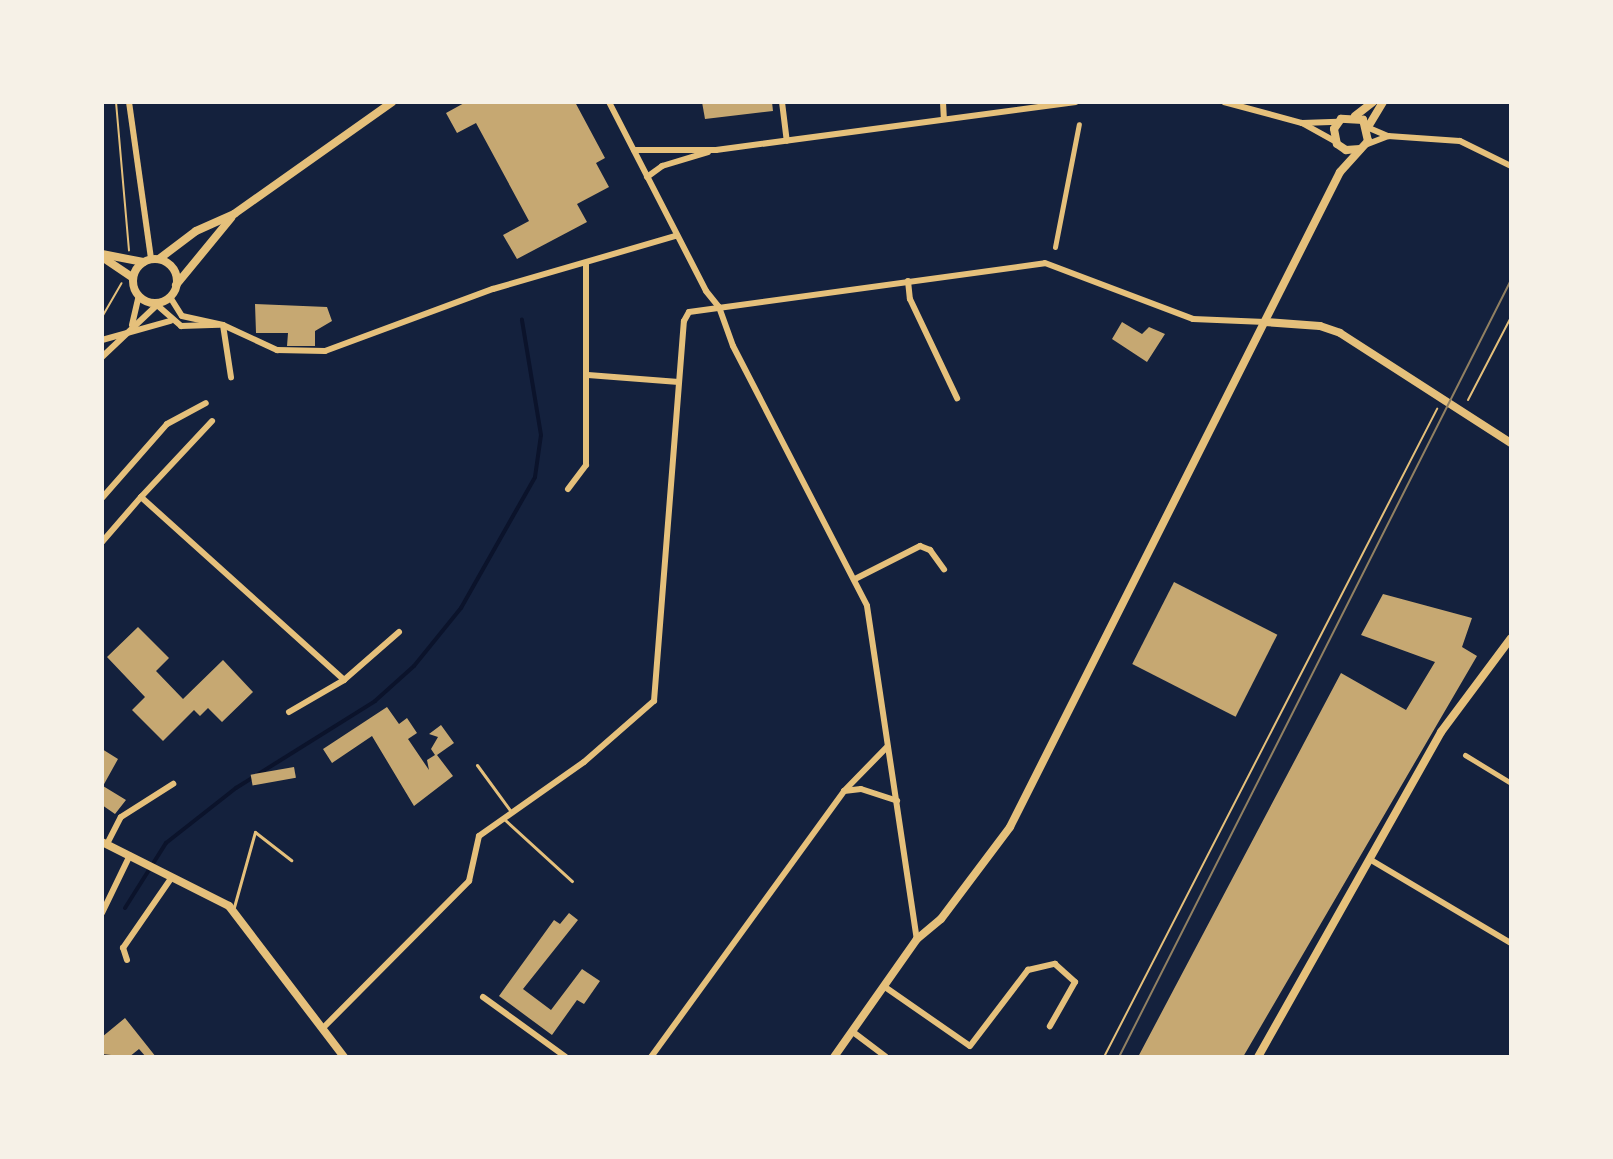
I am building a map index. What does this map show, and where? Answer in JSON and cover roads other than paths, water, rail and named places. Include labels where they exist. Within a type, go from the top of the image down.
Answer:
[{"type":"street","points":[[129,102],[151,260]]},
{"type":"street","points":[[133,278],[151,260],[196,231],[234,214],[392,102]]},
{"type":"street","points":[[609,102],[676,236],[719,307],[733,346],[867,606],[917,939]]},
{"type":"street","points":[[782,102],[787,141]]},
{"type":"street","points":[[943,102],[944,119]]},
{"type":"street","points":[[634,150],[716,150],[1076,102]]},
{"type":"street","points":[[1224,102],[1302,123],[1346,150],[1363,147],[1388,136]]},
{"type":"street","points":[[1302,123],[1338,122],[1355,116],[1373,102]]},
{"type":"street","points":[[834,1057],[917,939],[941,919],[1010,827],[1340,172],[1363,147],[1383,102]]},
{"type":"street","points":[[1355,116],[1369,128],[1388,136],[1460,141],[1511,166]]},
{"type":"street","points":[[1338,122],[1340,172]]},
{"type":"street","points":[[1055,247],[1079,124]]},
{"type":"street","points":[[647,177],[662,166],[716,150]]},
{"type":"street","points":[[102,357],[157,305],[170,297],[175,286],[234,214]]},
{"type":"street","points":[[170,297],[182,316],[223,325],[287,353],[325,351],[493,289],[676,236]]},
{"type":"street","points":[[102,256],[151,260],[175,272],[175,286]]},
{"type":"street","points":[[102,256],[133,278],[138,298],[131,328]]},
{"type":"street","points":[[568,489],[586,465],[586,263]]},
{"type":"street","points":[[324,1027],[469,881],[479,836],[584,762],[654,701],[685,315],[719,307],[1045,263],[1193,319],[1320,326],[1340,333],[1511,443]]},
{"type":"street","points":[[908,281],[910,299],[957,398]]},
{"type":"street","points":[[138,298],[157,305],[170,321]]},
{"type":"street","points":[[102,340],[131,328],[170,321],[192,327],[223,325]]},
{"type":"street","points":[[223,325],[231,377]]},
{"type":"street","points":[[588,375],[679,382]]},
{"type":"street","points":[[102,498],[167,424],[206,403]]},
{"type":"street","points":[[102,542],[212,421]]},
{"type":"street","points":[[141,497],[344,680]]},
{"type":"street","points":[[855,579],[920,546],[930,550],[944,569]]},
{"type":"street","points":[[289,712],[344,680],[399,632]]},
{"type":"street","points":[[1258,1057],[1441,732],[1511,638]]},
{"type":"street","points":[[651,1057],[844,791],[887,747]]},
{"type":"street","points":[[1465,755],[1511,783]]},
{"type":"street","points":[[173,784],[121,817],[104,843],[232,909],[344,1057]]},
{"type":"street","points":[[844,791],[861,789],[897,801]]},
{"type":"street","points":[[102,913],[132,856]]},
{"type":"street","points":[[1371,860],[1511,943]]},
{"type":"street","points":[[127,960],[123,948],[168,876]]},
{"type":"street","points":[[885,987],[970,1046],[1028,970],[1055,964],[1075,982],[1050,1026]]},
{"type":"street","points":[[483,997],[566,1057]]},
{"type":"street","points":[[853,1032],[886,1057]]},
{"type":"lane","points":[[477,765],[512,813]]},
{"type":"lane","points":[[504,819],[572,881]]},
{"type":"lane","points":[[232,909],[255,832],[291,860]]},
{"type":"waterway","points":[[125,908],[166,843],[236,788],[375,701],[414,666],[461,608],[535,477],[541,435],[522,320]]},
{"type":"tram line","points":[[1119,1057],[1511,280]]}]
